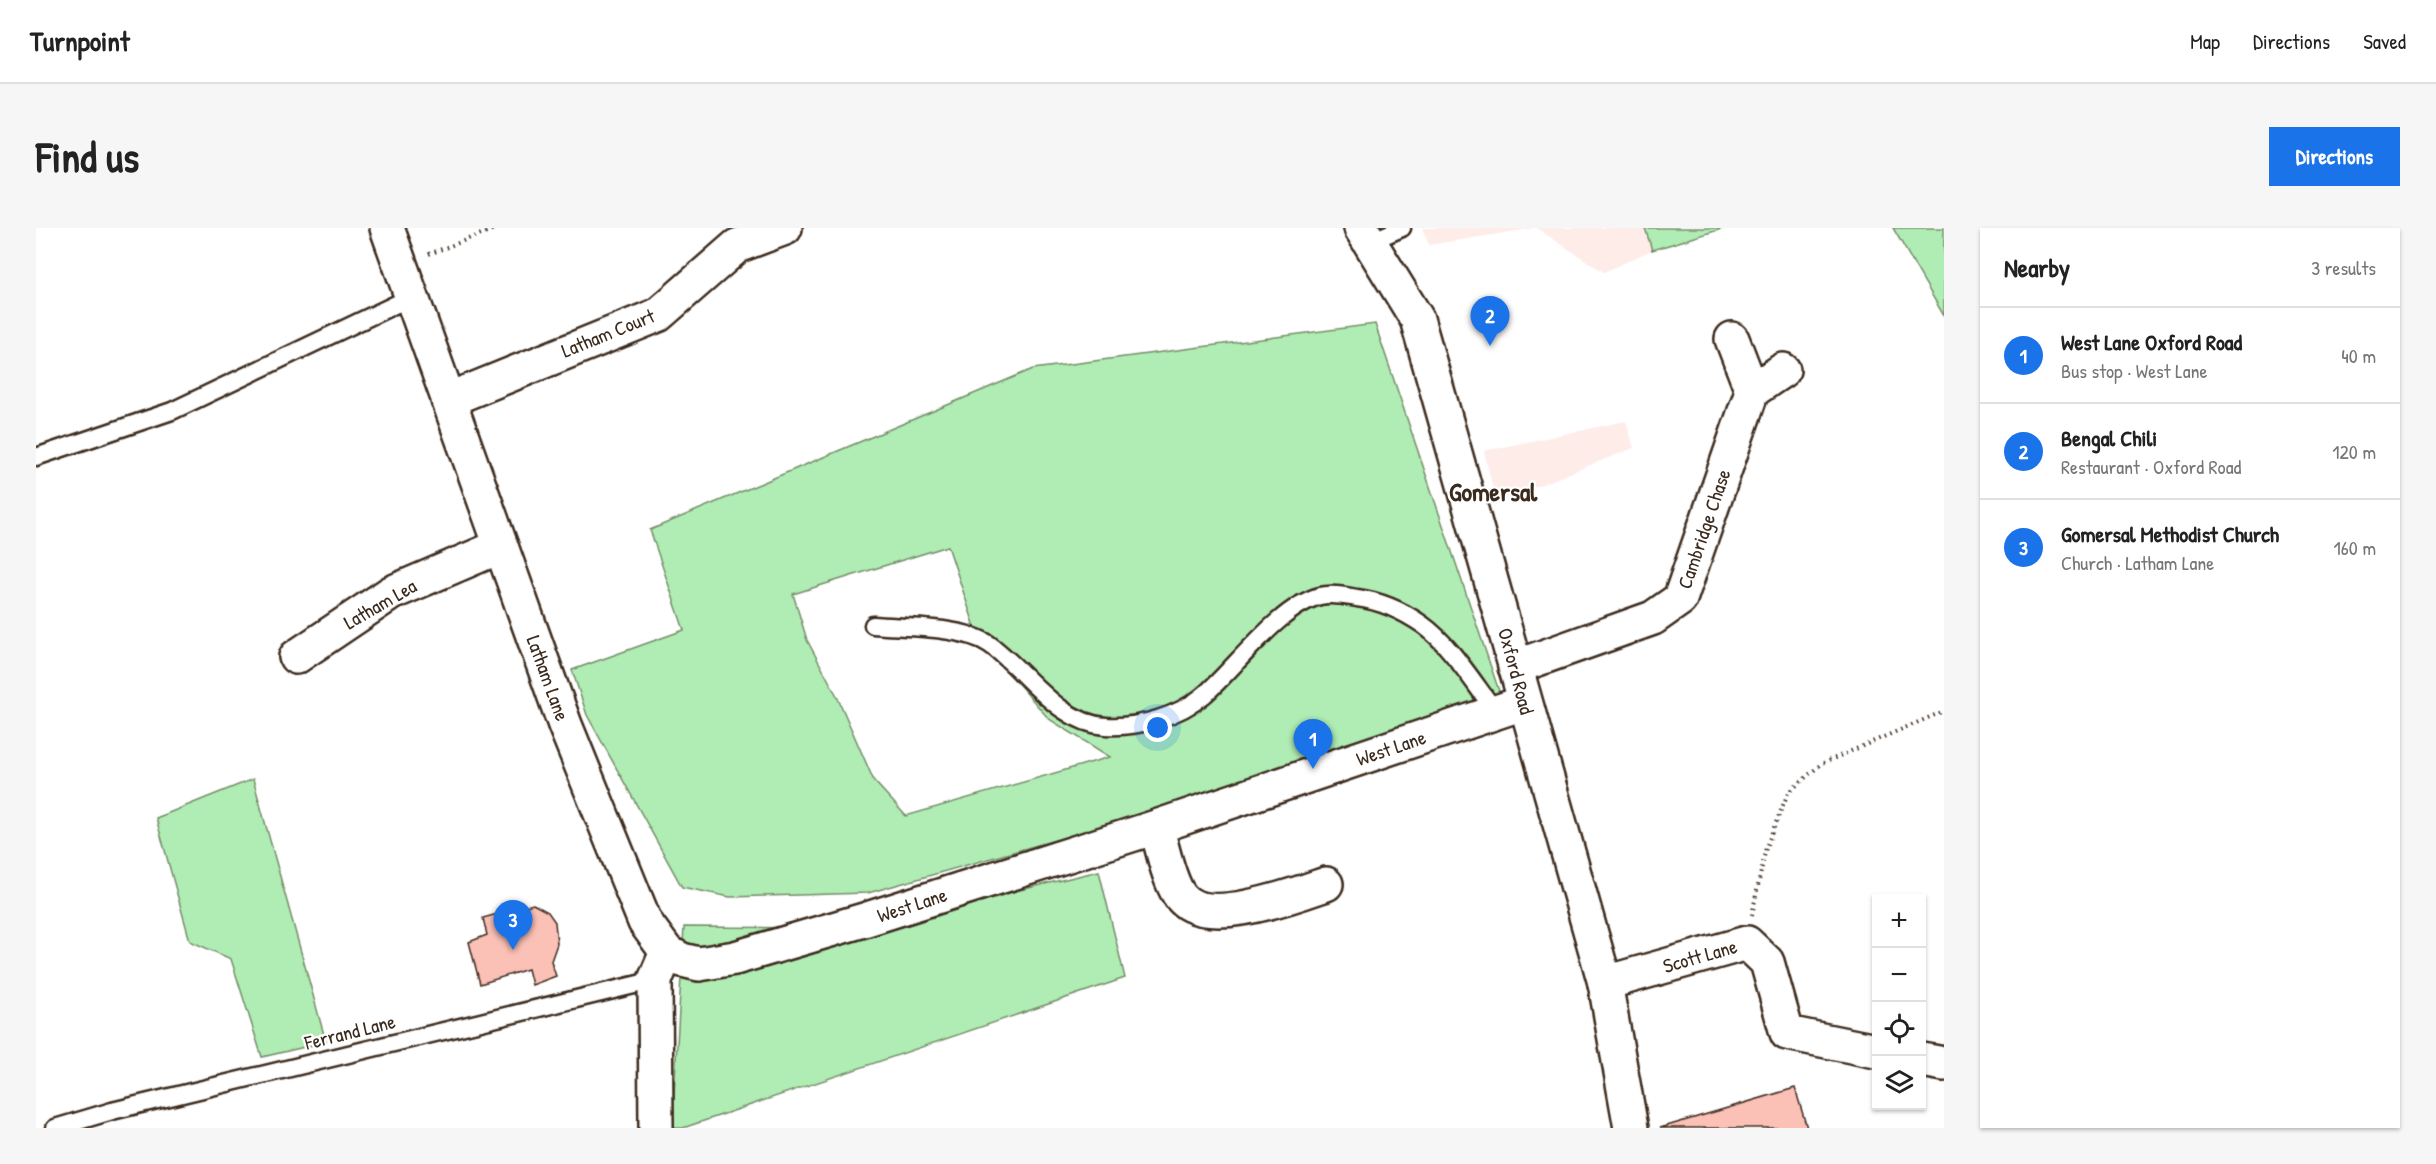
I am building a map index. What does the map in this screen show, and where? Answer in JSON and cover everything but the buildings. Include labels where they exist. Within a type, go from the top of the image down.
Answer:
[{"type":"street","name":"Latham Lane","points":[[387,228],[565,725],[661,966]]},
{"type":"street","name":"Latham Court","points":[[448,400],[658,315],[737,246],[785,228]]},
{"type":"street","name":"Oxford Road","points":[[1365,235],[1417,320],[1515,667],[1510,707],[1605,983],[1631,1128]]},
{"type":"street","points":[[1732,339],[1752,391],[1783,370]]},
{"type":"street","name":"Cambridge Chase","points":[[1515,667],[1653,618],[1680,599],[1752,391]]},
{"type":"street","name":"Latham Lea","points":[[296,657],[391,592],[501,546]]},
{"type":"street","name":"West Lane","points":[[661,966],[681,960],[699,964],[735,958],[1156,827],[1510,707]]},
{"type":"street","points":[[1156,827],[1178,895],[1199,909],[1231,909],[1275,902],[1326,884]]},
{"type":"street","name":"Scott Lane","points":[[1605,983],[1747,943],[1767,962],[1787,1033],[1872,1050]]},
{"type":"street","points":[[656,1128],[661,966]]},
{"type":"street","points":[[1926,1061],[1944,1064]]},
{"type":"lane","points":[[1365,235],[1402,228]]},
{"type":"lane","points":[[36,457],[172,411],[411,297]]},
{"type":"lane","points":[[873,625],[965,634],[988,644],[1077,719],[1103,726],[1130,727],[1159,720],[1202,697],[1263,635],[1301,604],[1321,596],[1340,595],[1380,601],[1424,626],[1450,653],[1510,707]]},
{"type":"lane","name":"Ferrand Lane","points":[[55,1128],[661,966]]},
{"type":"path","points":[[400,265],[498,228]]},
{"type":"path","points":[[1747,943],[1766,848],[1788,793],[1821,764],[1944,711]]},
{"type":"shaded area","points":[[1422,228],[1536,228],[1429,245]]},
{"type":"shaded area","points":[[1536,228],[1645,228],[1652,250],[1604,272]]},
{"type":"shaded area","points":[[1626,421],[1634,448],[1496,502],[1484,451]]},
{"type":"green space","points":[[1645,228],[1725,228],[1652,250]]},
{"type":"green space","points":[[1893,228],[1944,228],[1944,316]]},
{"type":"green space","points":[[1375,324],[1500,694],[1333,761],[868,893],[730,897],[682,887],[587,715],[572,670],[684,630],[650,530],[1033,369]],"holes":[[[948,546],[979,639],[1049,719],[1110,757],[906,816],[874,781],[836,694],[807,640],[793,594]]]},
{"type":"green space","points":[[253,779],[326,1042],[262,1057],[231,959],[190,941],[156,818]]},
{"type":"green space","points":[[1099,871],[1125,978],[683,1128],[672,1128],[684,927],[864,928]]},
{"type":"place","name":"Bengal Chili","points":[[1490,346]]},
{"type":"place","name":"West Lane Oxford Road","points":[[1313,769]]},
{"type":"place","name":"Gomersal Methodist Church","points":[[513,950]]},
{"type":"district","name":"Gomersal","points":[[1493,492]]}]
